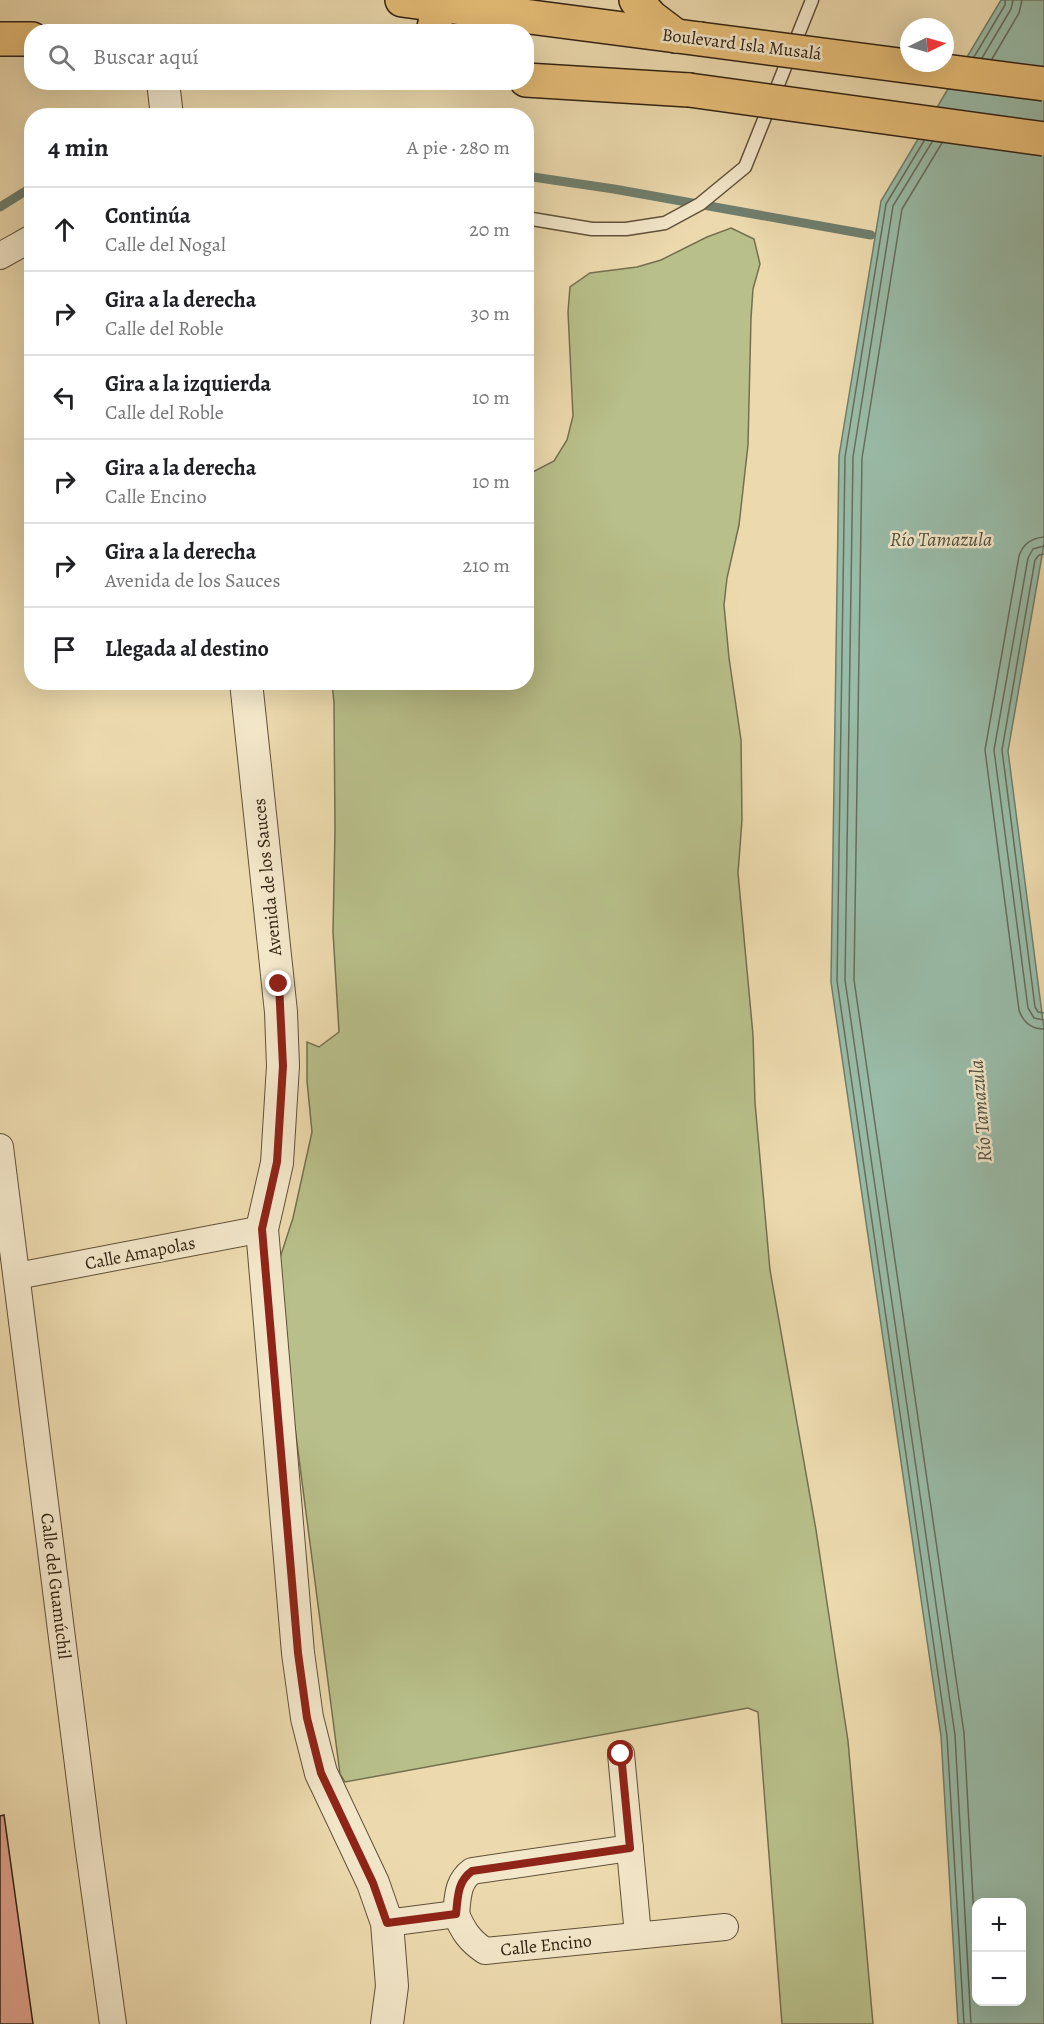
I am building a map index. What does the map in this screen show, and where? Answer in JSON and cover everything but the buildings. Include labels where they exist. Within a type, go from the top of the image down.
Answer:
[{"type":"main road","name":"Boulevard Isla Musalá","points":[[402,0],[438,12],[504,15],[1044,84]]},
{"type":"main road","points":[[636,0],[651,17],[688,37]]},
{"type":"main road","points":[[0,39],[24,39]]},
{"type":"main road","points":[[534,80],[689,90],[1044,139]]},
{"type":"street","points":[[0,256],[24,242]]},
{"type":"street","name":"Avenida de los Sauces","points":[[247,690],[279,984],[283,1066],[277,1162],[262,1229],[298,1653],[307,1718],[321,1773],[373,1883],[387,1923],[392,1986],[387,2024]]},
{"type":"street","name":"Calle del Guamúchil","points":[[0,1147],[113,2024]]},
{"type":"street","name":"Calle Amapolas","points":[[17,1276],[262,1229]]},
{"type":"street","points":[[621,1754],[638,1935]]},
{"type":"street","points":[[387,1923],[456,1914],[458,1890],[464,1877],[472,1871],[630,1848]]},
{"type":"street","name":"Calle Encino","points":[[456,1914],[473,1943],[485,1951],[725,1927]]},
{"type":"lane","points":[[534,219],[592,229],[626,229],[665,224],[700,204],[745,167],[812,0]]},
{"type":"green space","points":[[731,228],[754,239],[760,264],[753,289],[751,318],[748,445],[739,525],[727,578],[724,605],[741,740],[742,820],[738,873],[753,1035],[755,1103],[770,1270],[816,1530],[848,1741],[873,2024],[782,2024],[758,1712],[748,1708],[345,1782],[340,1774],[281,1320],[277,1267],[293,1218],[312,1132],[307,1081],[307,1042],[319,1047],[339,1032],[333,932],[335,830],[333,690],[534,690],[534,471],[554,461],[567,440],[573,416],[568,312],[570,287],[590,273],[637,267],[661,260]]},
{"type":"water","name":"Río Tamazula","points":[[1001,0],[1044,0],[1044,544],[1008,751],[1044,1029],[1044,2024],[958,2024],[941,1736],[831,982],[839,456],[881,201]]},
{"type":"waterway","points":[[534,177],[614,189],[871,235]]},
{"type":"waterway","points":[[0,207],[24,192]]},
{"type":"route","points":[[279,984],[283,1066],[277,1162],[262,1229],[298,1653],[307,1718],[321,1773],[373,1883],[387,1923],[456,1914],[458,1890],[464,1877],[472,1871],[630,1848],[621,1754]]}]
